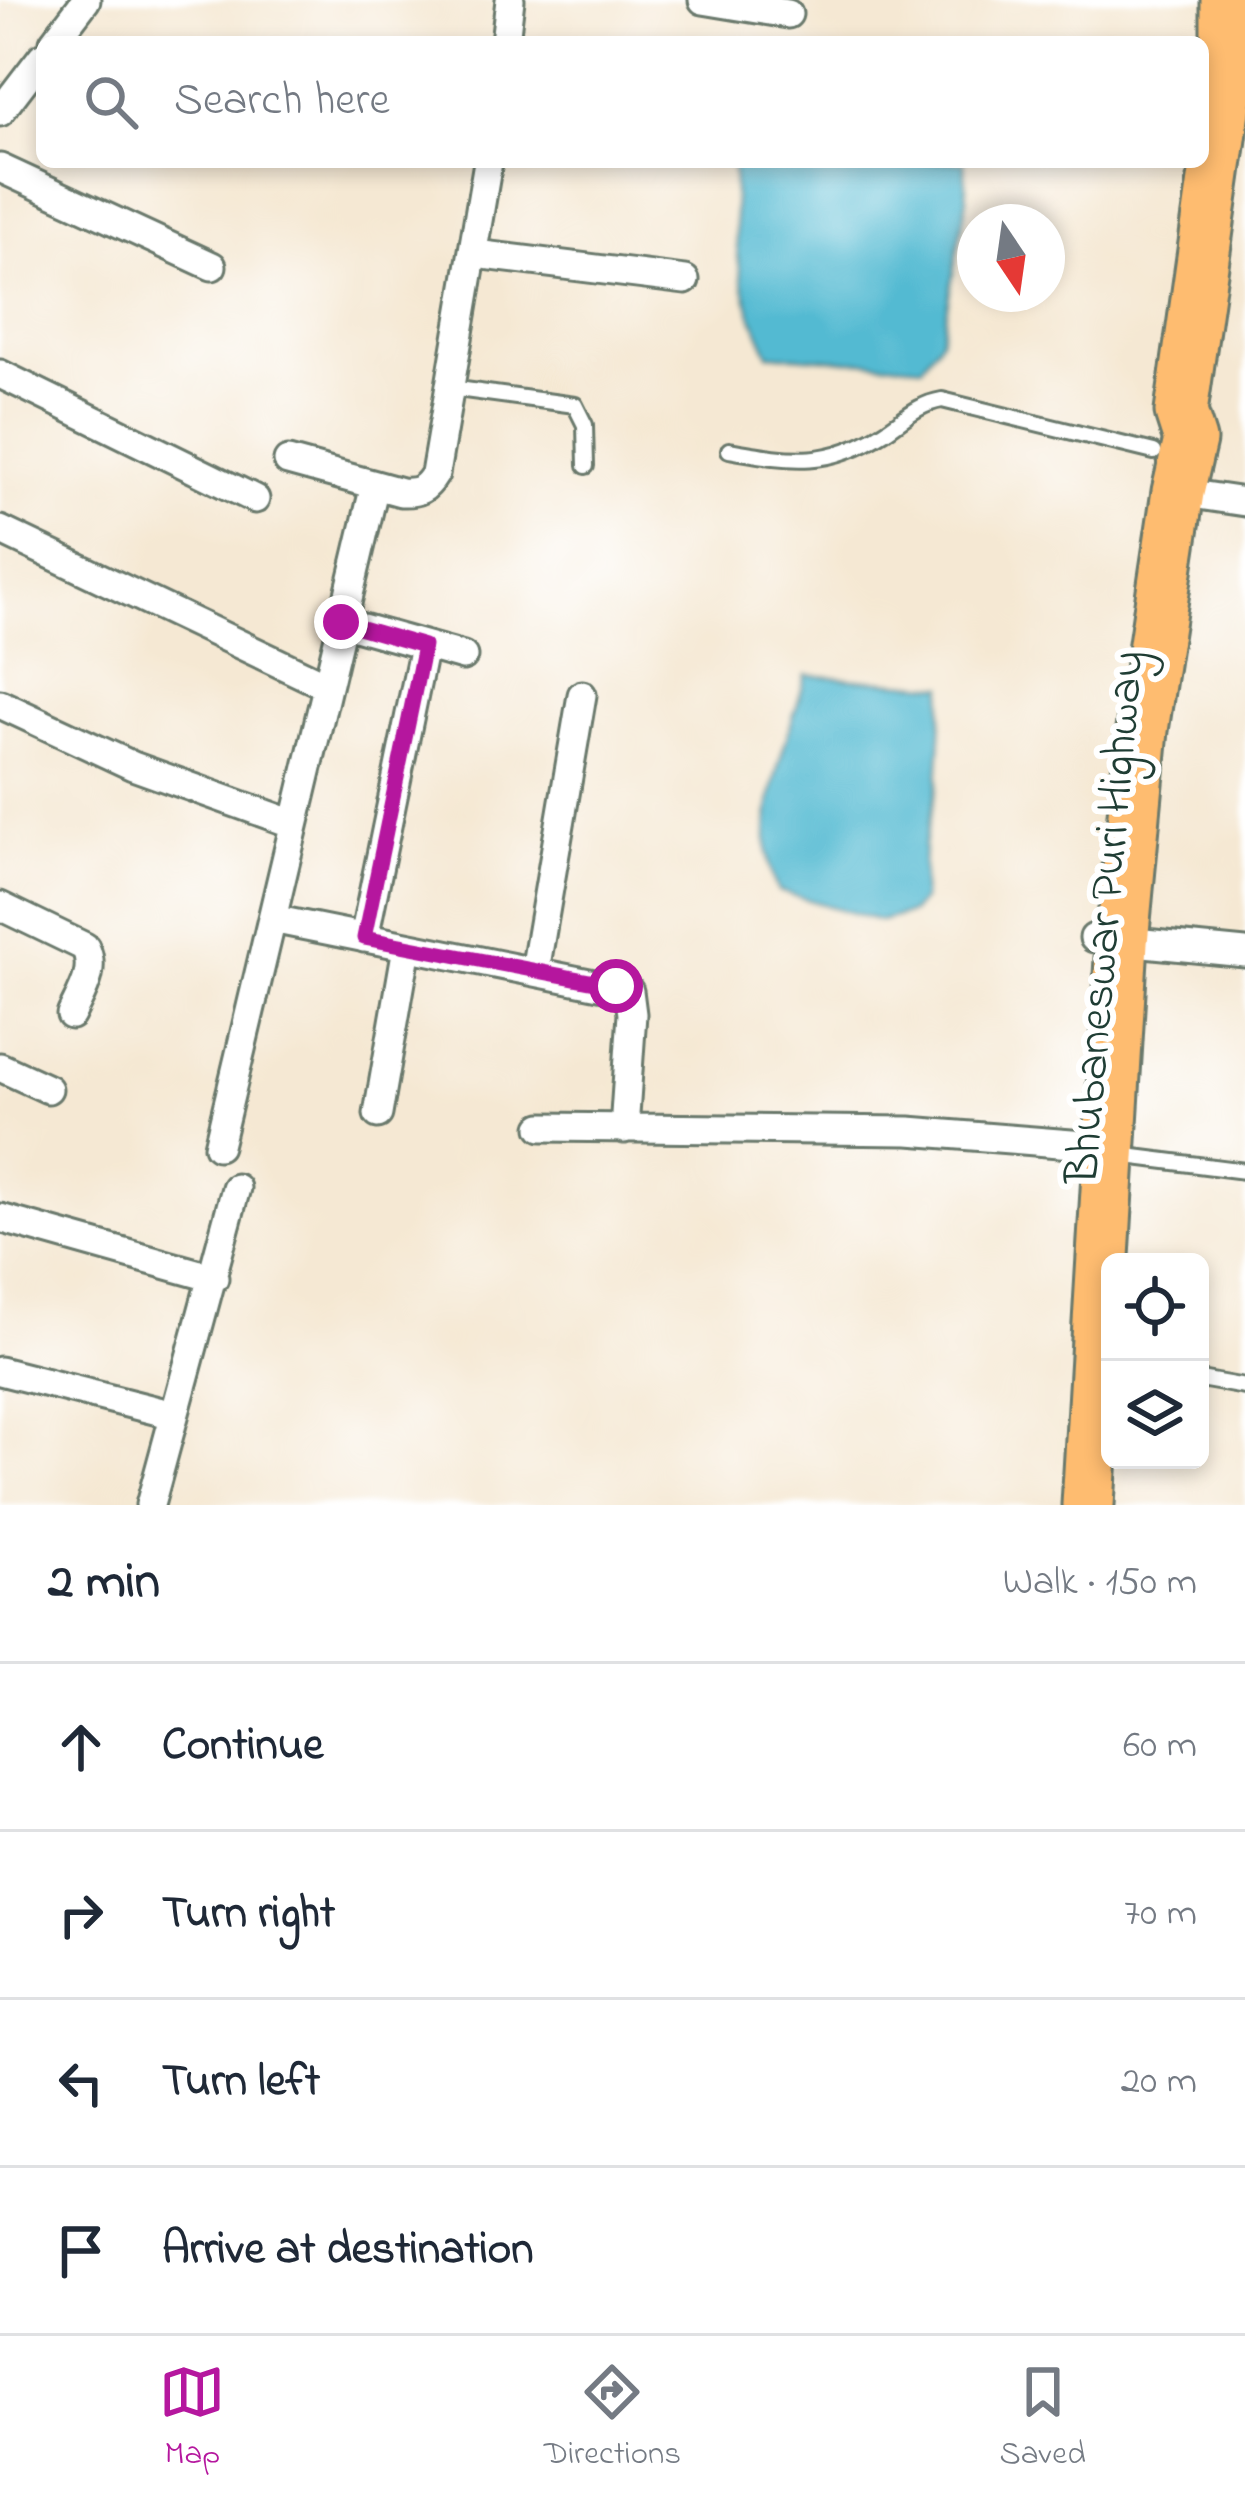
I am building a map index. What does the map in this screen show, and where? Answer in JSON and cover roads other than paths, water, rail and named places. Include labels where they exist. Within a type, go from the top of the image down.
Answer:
[{"type":"highway","name":"Bhubaneswar Puri Highway","points":[[1060,1505],[1098,1150],[1130,586],[1171,452],[1227,89],[1227,0]]},
{"type":"highway","name":"Bhubaneswar Puri Highway","points":[[1098,1150],[1104,1361]]},
{"type":"highway","name":"Bhubaneswar Puri Highway","points":[[1088,1505],[1101,1390]]},
{"type":"street","points":[[59,36],[86,0]]},
{"type":"street","points":[[506,36],[510,0]]},
{"type":"street","points":[[704,0],[788,14]]},
{"type":"street","points":[[0,112],[36,65]]},
{"type":"street","points":[[288,461],[416,493],[428,486],[435,474],[487,168]]},
{"type":"street","points":[[0,169],[212,266]]},
{"type":"street","points":[[475,254],[686,280]]},
{"type":"street","points":[[0,374],[255,499]]},
{"type":"street","points":[[1171,452],[1245,502]]},
{"type":"street","points":[[218,1146],[375,485]]},
{"type":"street","points":[[0,530],[325,685]]},
{"type":"street","points":[[341,622],[464,656]]},
{"type":"street","points":[[364,938],[424,646]]},
{"type":"street","points":[[535,971],[582,695]]},
{"type":"street","points":[[0,704],[133,766],[294,824]]},
{"type":"street","points":[[0,906],[85,947],[91,959],[89,975],[70,1016]]},
{"type":"street","points":[[272,919],[628,991],[632,1014],[624,1130]]},
{"type":"street","points":[[1108,940],[1245,953]]},
{"type":"street","points":[[378,1114],[407,947]]},
{"type":"street","points":[[0,1066],[48,1088]]},
{"type":"street","points":[[542,1127],[910,1131],[1098,1150]]},
{"type":"street","points":[[150,1505],[236,1188]]},
{"type":"street","points":[[0,1218],[214,1278]]},
{"type":"street","points":[[0,1372],[174,1415]]},
{"type":"lane","points":[[450,388],[575,405],[584,425],[586,466]]},
{"type":"lane","points":[[729,450],[817,460],[854,450],[924,403],[942,400],[1171,452]]},
{"type":"lane","points":[[1098,1150],[1245,1171]]},
{"type":"lane","points":[[1209,1381],[1245,1387]]},
{"type":"water","points":[[733,168],[964,168],[967,199],[966,204],[957,204],[957,253],[941,339],[922,366],[769,354],[743,282]]},
{"type":"water","points":[[806,675],[944,686],[938,784],[924,845],[922,900],[911,913],[880,921],[778,891],[770,866],[769,811]]}]
